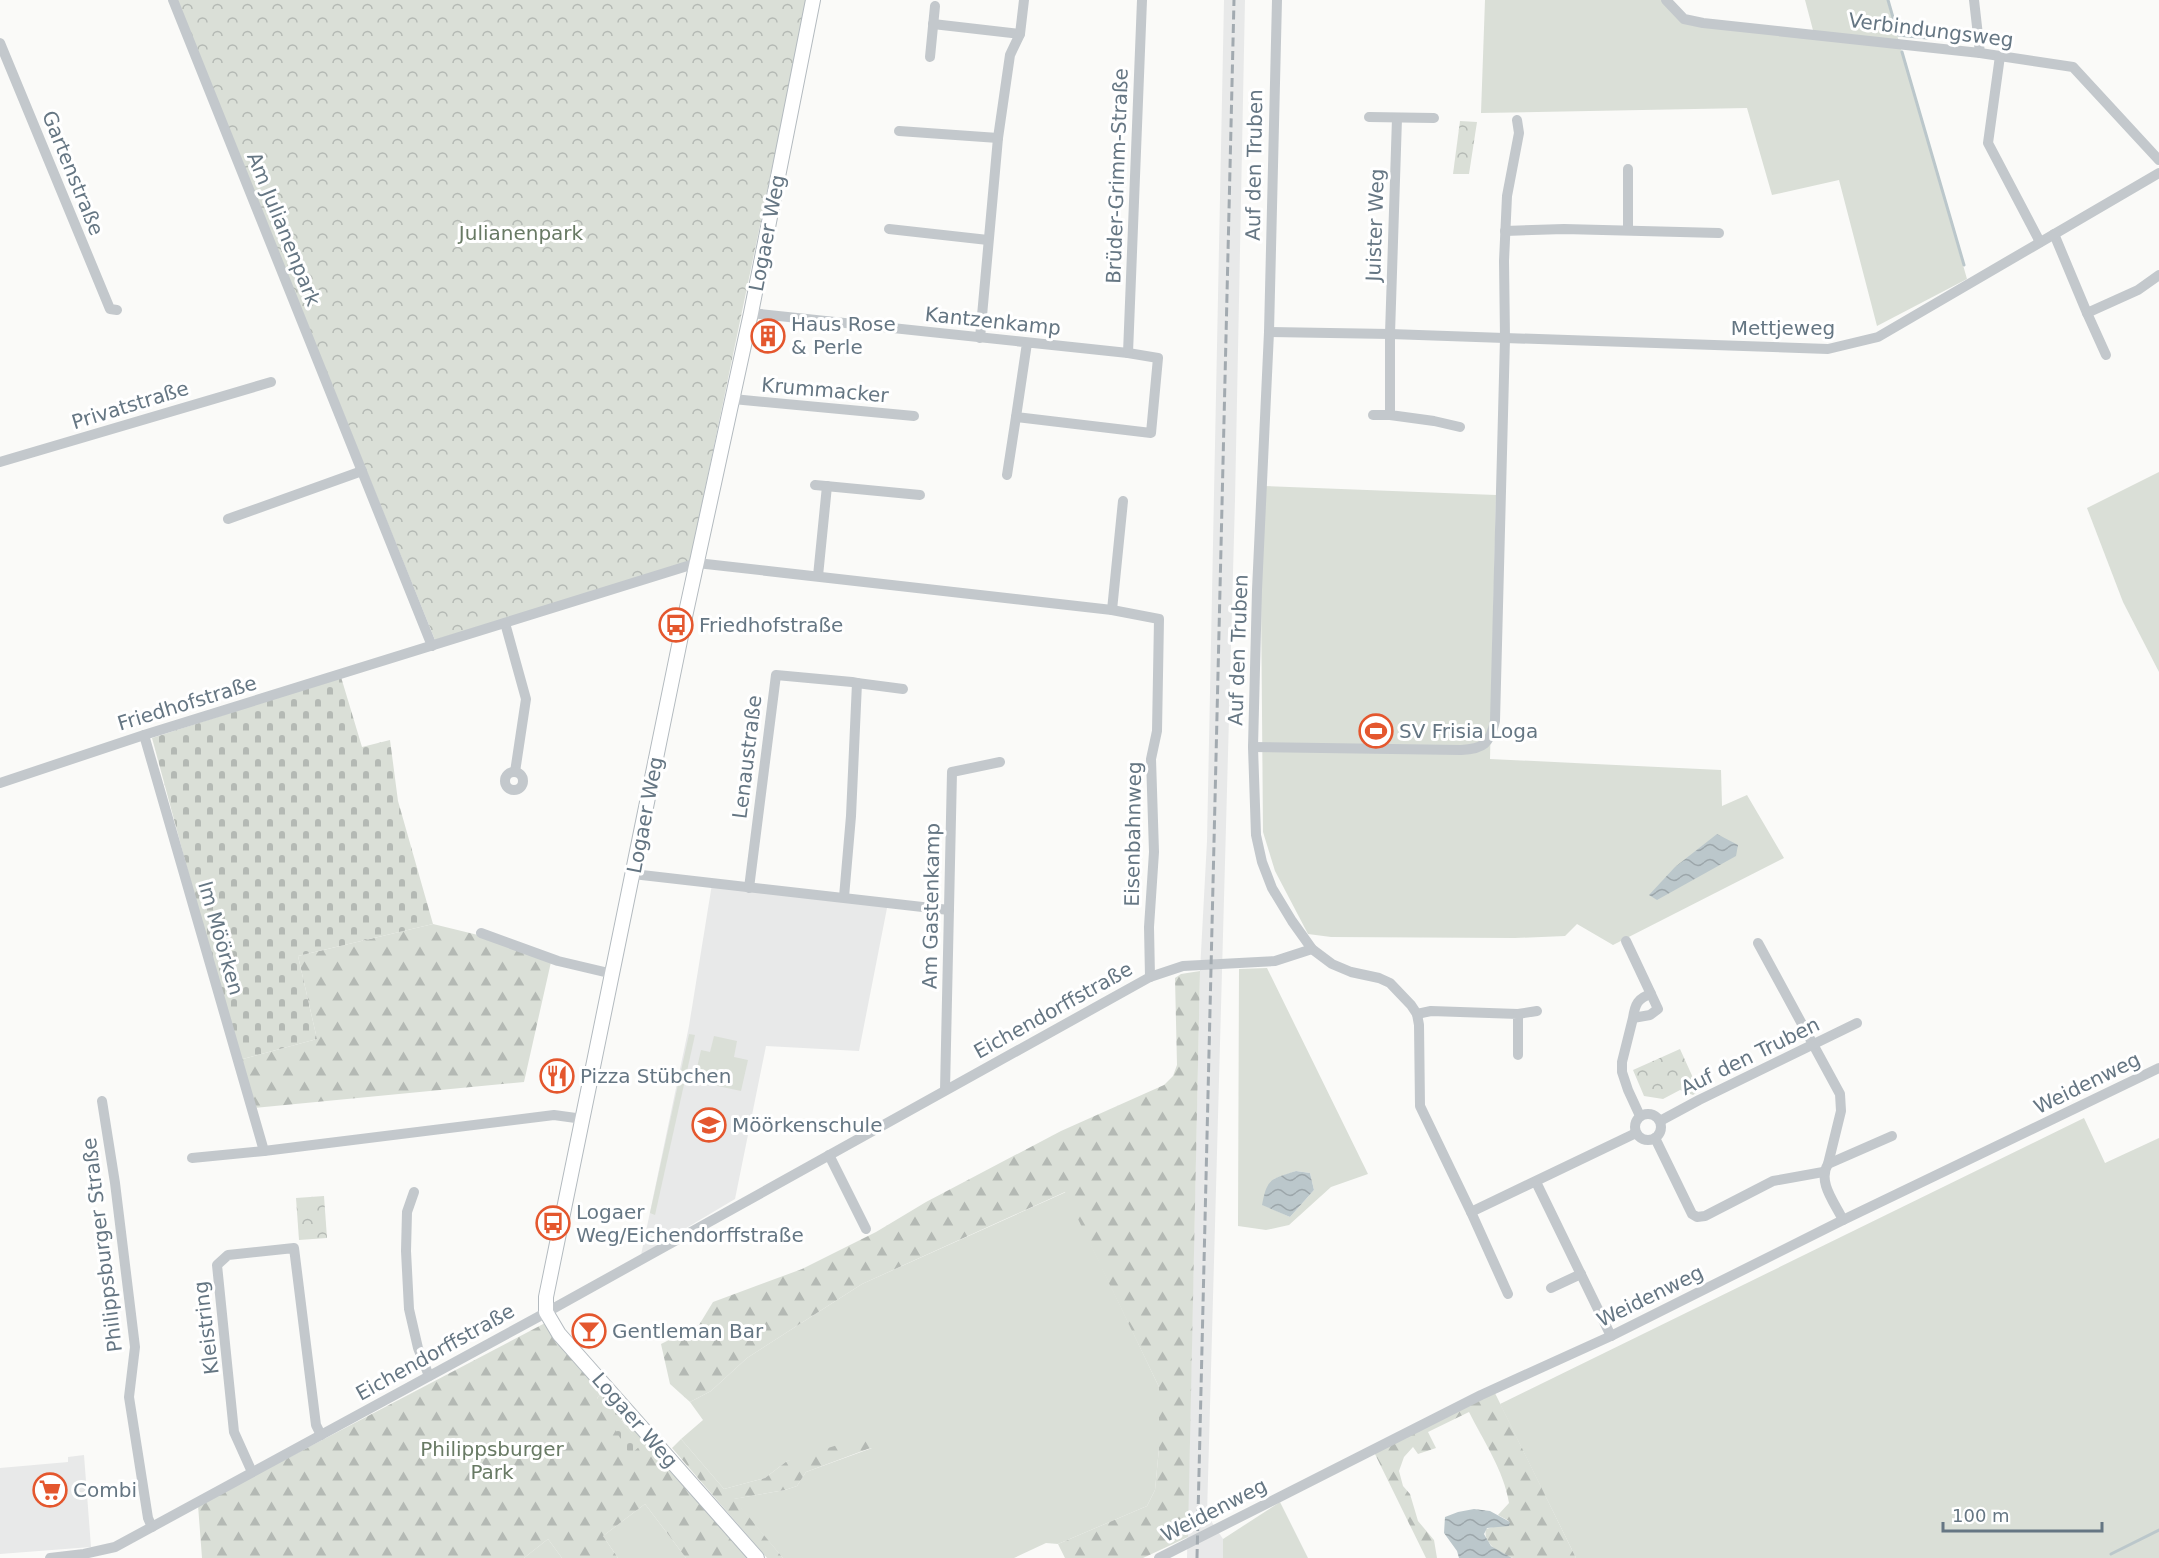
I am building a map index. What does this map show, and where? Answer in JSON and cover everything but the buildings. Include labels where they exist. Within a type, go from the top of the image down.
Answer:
[{"type":"street","name":"Am Julianenpark","points":[[173,0],[432,646]]},
{"type":"street","name":"Logaer Weg","points":[[757,1558],[559,1334],[546,1312],[548,1279],[614,974],[696,563],[751,313],[813,0]]},
{"type":"street","points":[[980,338],[998,138],[1010,56],[1020,34],[1024,0]]},
{"type":"street","name":"Brüder-Grimm-Straße","points":[[1128,353],[1142,0]]},
{"type":"street","name":"Auf den Truben","points":[[1277,0],[1269,332],[1257,590],[1253,747],[1255,822],[1262,862],[1282,906],[1312,949],[1332,964],[1390,983],[1417,1014]]},
{"type":"street","name":"Verbindungsweg","points":[[1666,0],[1684,19],[1703,23],[1980,53],[2073,66],[2159,160]]},
{"type":"street","points":[[1974,0],[1980,53]]},
{"type":"street","points":[[930,57],[935,6]]},
{"type":"street","points":[[933,24],[1020,34]]},
{"type":"street","name":"Gartenstraße","points":[[0,43],[110,309],[117,310]]},
{"type":"street","points":[[2000,57],[1988,143],[2040,242]]},
{"type":"street","points":[[1369,117],[1434,118]]},
{"type":"street","name":"Juister Weg","points":[[1390,415],[1390,334],[1397,118]]},
{"type":"street","points":[[1253,747],[1467,750],[1484,745],[1492,735],[1495,720],[1506,338],[1505,231],[1507,196],[1519,133],[1517,120]]},
{"type":"street","points":[[899,131],[998,138]]},
{"type":"street","points":[[1628,169],[1628,230]]},
{"type":"street","name":"Mettjeweg","points":[[1269,332],[1390,334],[1828,350],[1878,337],[2159,173]]},
{"type":"street","points":[[889,229],[988,240]]},
{"type":"street","points":[[1505,231],[1719,232]]},
{"type":"street","points":[[2054,234],[2106,355]]},
{"type":"street","points":[[2087,313],[2138,290],[2159,275]]},
{"type":"street","name":"Kantzenkamp","points":[[751,313],[1158,358],[1151,433],[1016,417]]},
{"type":"street","points":[[1007,475],[1027,343]]},
{"type":"street","name":"Privatstraße","points":[[0,462],[271,382]]},
{"type":"street","name":"Krummacker","points":[[733,399],[914,416]]},
{"type":"street","points":[[1373,415],[1434,421],[1460,427]]},
{"type":"street","points":[[228,519],[362,471]]},
{"type":"street","points":[[815,485],[920,495]]},
{"type":"street","points":[[818,576],[827,486]]},
{"type":"street","points":[[1112,610],[1123,501]]},
{"type":"street","name":"Friedhofstraße","points":[[0,783],[144,735],[696,563],[1112,610],[1159,619]]},
{"type":"street","name":"Eisenbahnweg","points":[[1150,977],[1149,927],[1154,852],[1151,759],[1157,731],[1159,619]]},
{"type":"street","points":[[505,623],[526,699],[515,772]]},
{"type":"street","name":"Lenaustraße","points":[[749,888],[776,675],[903,689]]},
{"type":"street","points":[[844,897],[851,816],[857,683]]},
{"type":"street","name":"Im Möörken","points":[[144,735],[264,1151]]},
{"type":"street","name":"Am Gastenkamp","points":[[945,1090],[952,772],[1000,762]]},
{"type":"street","points":[[633,874],[949,910]]},
{"type":"street","points":[[481,933],[558,961],[614,974]]},
{"type":"street","points":[[1626,941],[1658,1009],[1650,1015],[1633,1018]]},
{"type":"street","points":[[1758,943],[1839,1094],[1841,1111],[1823,1180],[1843,1220]]},
{"type":"street","name":"Eichendorffstraße","points":[[50,1558],[106,1550],[152,1527],[546,1312],[1150,977],[1183,966],[1275,961],[1312,949]]},
{"type":"street","points":[[1640,1116],[1622,1072],[1622,1062],[1635,1006],[1640,997],[1651,993]]},
{"type":"street","points":[[1508,1294],[1420,1106],[1417,1014],[1431,1011],[1518,1014],[1537,1011]]},
{"type":"street","points":[[1518,1014],[1518,1055]]},
{"type":"street","name":"Auf den Truben","points":[[1660,1121],[1857,1023]]},
{"type":"street","name":"Weidenweg","points":[[1159,1558],[1487,1392],[1611,1336],[1843,1220],[2159,1068]]},
{"type":"street","name":"Philippsburger Straße","points":[[102,1101],[115,1183],[135,1347],[129,1397],[148,1518],[152,1527]]},
{"type":"street","points":[[1652,1114],[1660,1121],[1661,1131],[1655,1138],[1645,1139],[1636,1132],[1635,1124],[1640,1116],[1652,1114]]},
{"type":"street","points":[[192,1158],[554,1115],[583,1119]]},
{"type":"street","points":[[1471,1212],[1636,1132]]},
{"type":"street","points":[[1655,1138],[1692,1214],[1697,1217],[1705,1216],[1773,1181],[1826,1168],[1892,1136]]},
{"type":"street","points":[[829,1155],[866,1229]]},
{"type":"street","points":[[1536,1182],[1611,1336]]},
{"type":"street","points":[[414,1192],[407,1212],[406,1251],[409,1309],[418,1348],[429,1376]]},
{"type":"street","name":"Kleistring","points":[[252,1472],[234,1432],[231,1413],[231,1381],[217,1265],[228,1255],[294,1248],[316,1425],[321,1434]]},
{"type":"street","points":[[1551,1288],[1581,1274]]},
{"type":"shaded area","points":[[1224,0],[1245,0],[1235,500],[1207,1515],[1223,1539],[1223,1558],[1187,1558],[1200,971],[1207,841]]},
{"type":"shaded area","name":"Möörkenschule","points":[[712,884],[888,903],[859,1051],[766,1046],[735,1199],[641,1255],[689,1026]]},
{"type":"shaded area","points":[[84,1455],[91,1547],[0,1554],[0,1468],[68,1462],[68,1457]]},
{"type":"green space","name":"Julianenpark","points":[[176,0],[807,0],[690,561],[435,640]]},
{"type":"green space","points":[[1485,0],[1666,0],[1685,19],[1814,34],[1805,0],[1887,0],[1967,279],[1877,326],[1839,180],[1772,195],[1747,108],[1481,113]]},
{"type":"green space","points":[[1460,121],[1477,122],[1469,174],[1453,174]]},
{"type":"green space","points":[[2159,472],[2159,672],[2123,602],[2087,508]]},
{"type":"green space","name":"SV Frisia Loga","points":[[1264,486],[1496,495],[1490,759],[1721,770],[1722,806],[1747,795],[1784,858],[1613,945],[1577,924],[1565,936],[1515,938],[1331,937],[1308,934],[1275,871],[1263,832],[1261,593]]},
{"type":"green space","points":[[341,677],[362,747],[390,740],[398,801],[433,924],[298,956],[317,1039],[239,1060],[152,738]]},
{"type":"green space","points":[[433,924],[478,935],[551,962],[524,1082],[253,1108],[239,1060],[317,1039],[298,956]]},
{"type":"green space","points":[[1267,968],[1368,1174],[1331,1187],[1289,1225],[1266,1230],[1238,1226],[1239,969]],"holes":[[[1296,1171],[1310,1173],[1314,1190],[1290,1217],[1263,1205],[1274,1179]]]},
{"type":"green space","points":[[1200,971],[1188,1537],[1143,1558],[1065,1558],[1058,1544],[1147,1506],[1155,1490],[1159,1448],[1159,1387],[1065,1192],[862,1284],[747,1358],[711,1391],[690,1402],[670,1384],[661,1344],[699,1325],[713,1302],[802,1269],[876,1232],[926,1202],[1061,1131],[1164,1085],[1173,1076],[1177,1065],[1175,978],[1181,974]]},
{"type":"green space","points":[[689,1034],[695,1035],[655,1215],[650,1213]]},
{"type":"green space","points":[[714,1036],[737,1041],[734,1057],[748,1060],[741,1091],[694,1081],[701,1050],[710,1052]]},
{"type":"green space","points":[[1680,1049],[1699,1091],[1693,1095],[1680,1090],[1663,1099],[1644,1096],[1633,1070]]},
{"type":"green space","points":[[2084,1118],[2105,1163],[2159,1138],[2159,1558],[1576,1558],[1500,1404]]},
{"type":"green space","points":[[1066,1192],[1159,1387],[1159,1448],[1155,1490],[1147,1506],[1058,1544],[1046,1543],[1014,1558],[783,1558],[733,1499],[797,1486],[806,1472],[872,1448],[787,1461],[765,1478],[724,1489],[681,1439],[703,1420],[690,1402],[711,1391],[747,1358],[862,1284]]},
{"type":"green space","points":[[324,1196],[327,1238],[299,1240],[296,1198]]},
{"type":"green space","name":"Philippsburger Park","points":[[547,1322],[752,1558],[686,1558],[645,1504],[603,1536],[618,1558],[562,1558],[548,1539],[524,1558],[202,1558],[198,1505]],"holes":[[[605,1391],[623,1423],[640,1445],[597,1398]]]},
{"type":"green space","points":[[1493,1389],[1576,1558],[1513,1558],[1498,1551],[1490,1544],[1486,1529],[1507,1526],[1509,1521],[1498,1515],[1509,1503],[1503,1479],[1469,1412],[1428,1432],[1436,1448],[1418,1454],[1413,1447],[1404,1457],[1399,1471],[1403,1486],[1410,1494],[1418,1521],[1434,1540],[1437,1558],[1426,1558],[1373,1450]]},
{"type":"green space","points":[[605,1391],[623,1423],[641,1445],[630,1455],[597,1398]]},
{"type":"green space","points":[[869,1435],[873,1447],[806,1472],[797,1486],[734,1499],[783,1558],[767,1558],[672,1448],[681,1439],[724,1489],[765,1478],[787,1461]]},
{"type":"green space","points":[[1280,1502],[1308,1558],[1223,1558],[1223,1539]]},
{"type":"green space","points":[[645,1504],[686,1558],[618,1558],[603,1536]]},
{"type":"green space","points":[[548,1539],[562,1558],[524,1558]]},
{"type":"water","points":[[1717,834],[1738,845],[1736,856],[1657,900],[1649,895],[1675,867]]},
{"type":"water","points":[[1296,1171],[1310,1173],[1314,1190],[1290,1217],[1262,1205],[1268,1184],[1276,1178]]},
{"type":"water","points":[[1474,1509],[1490,1511],[1510,1522],[1509,1526],[1487,1528],[1484,1534],[1491,1546],[1512,1558],[1459,1558],[1457,1551],[1444,1533],[1445,1517]]},
{"type":"waterway","points":[[1888,0],[1898,35],[1927,38]]},
{"type":"waterway","points":[[1902,52],[1964,265]]},
{"type":"waterway","points":[[2111,1554],[2159,1530]]},
{"type":"railway","points":[[1197,1558],[1234,0]]},
{"type":"place","name":"Haus Rose & Perle","points":[[768,336]]},
{"type":"place","name":"Friedhofstraße","points":[[676,625]]},
{"type":"place","name":"SV Frisia Loga","points":[[1376,731]]},
{"type":"place","name":"Pizza Stübchen","points":[[557,1076]]},
{"type":"place","name":"Möörkenschule","points":[[709,1125]]},
{"type":"place","name":"Logaer Weg/Eichendorffstraße","points":[[553,1223]]},
{"type":"place","name":"Gentleman Bar","points":[[589,1331]]},
{"type":"place","name":"Combi","points":[[50,1490]]}]
